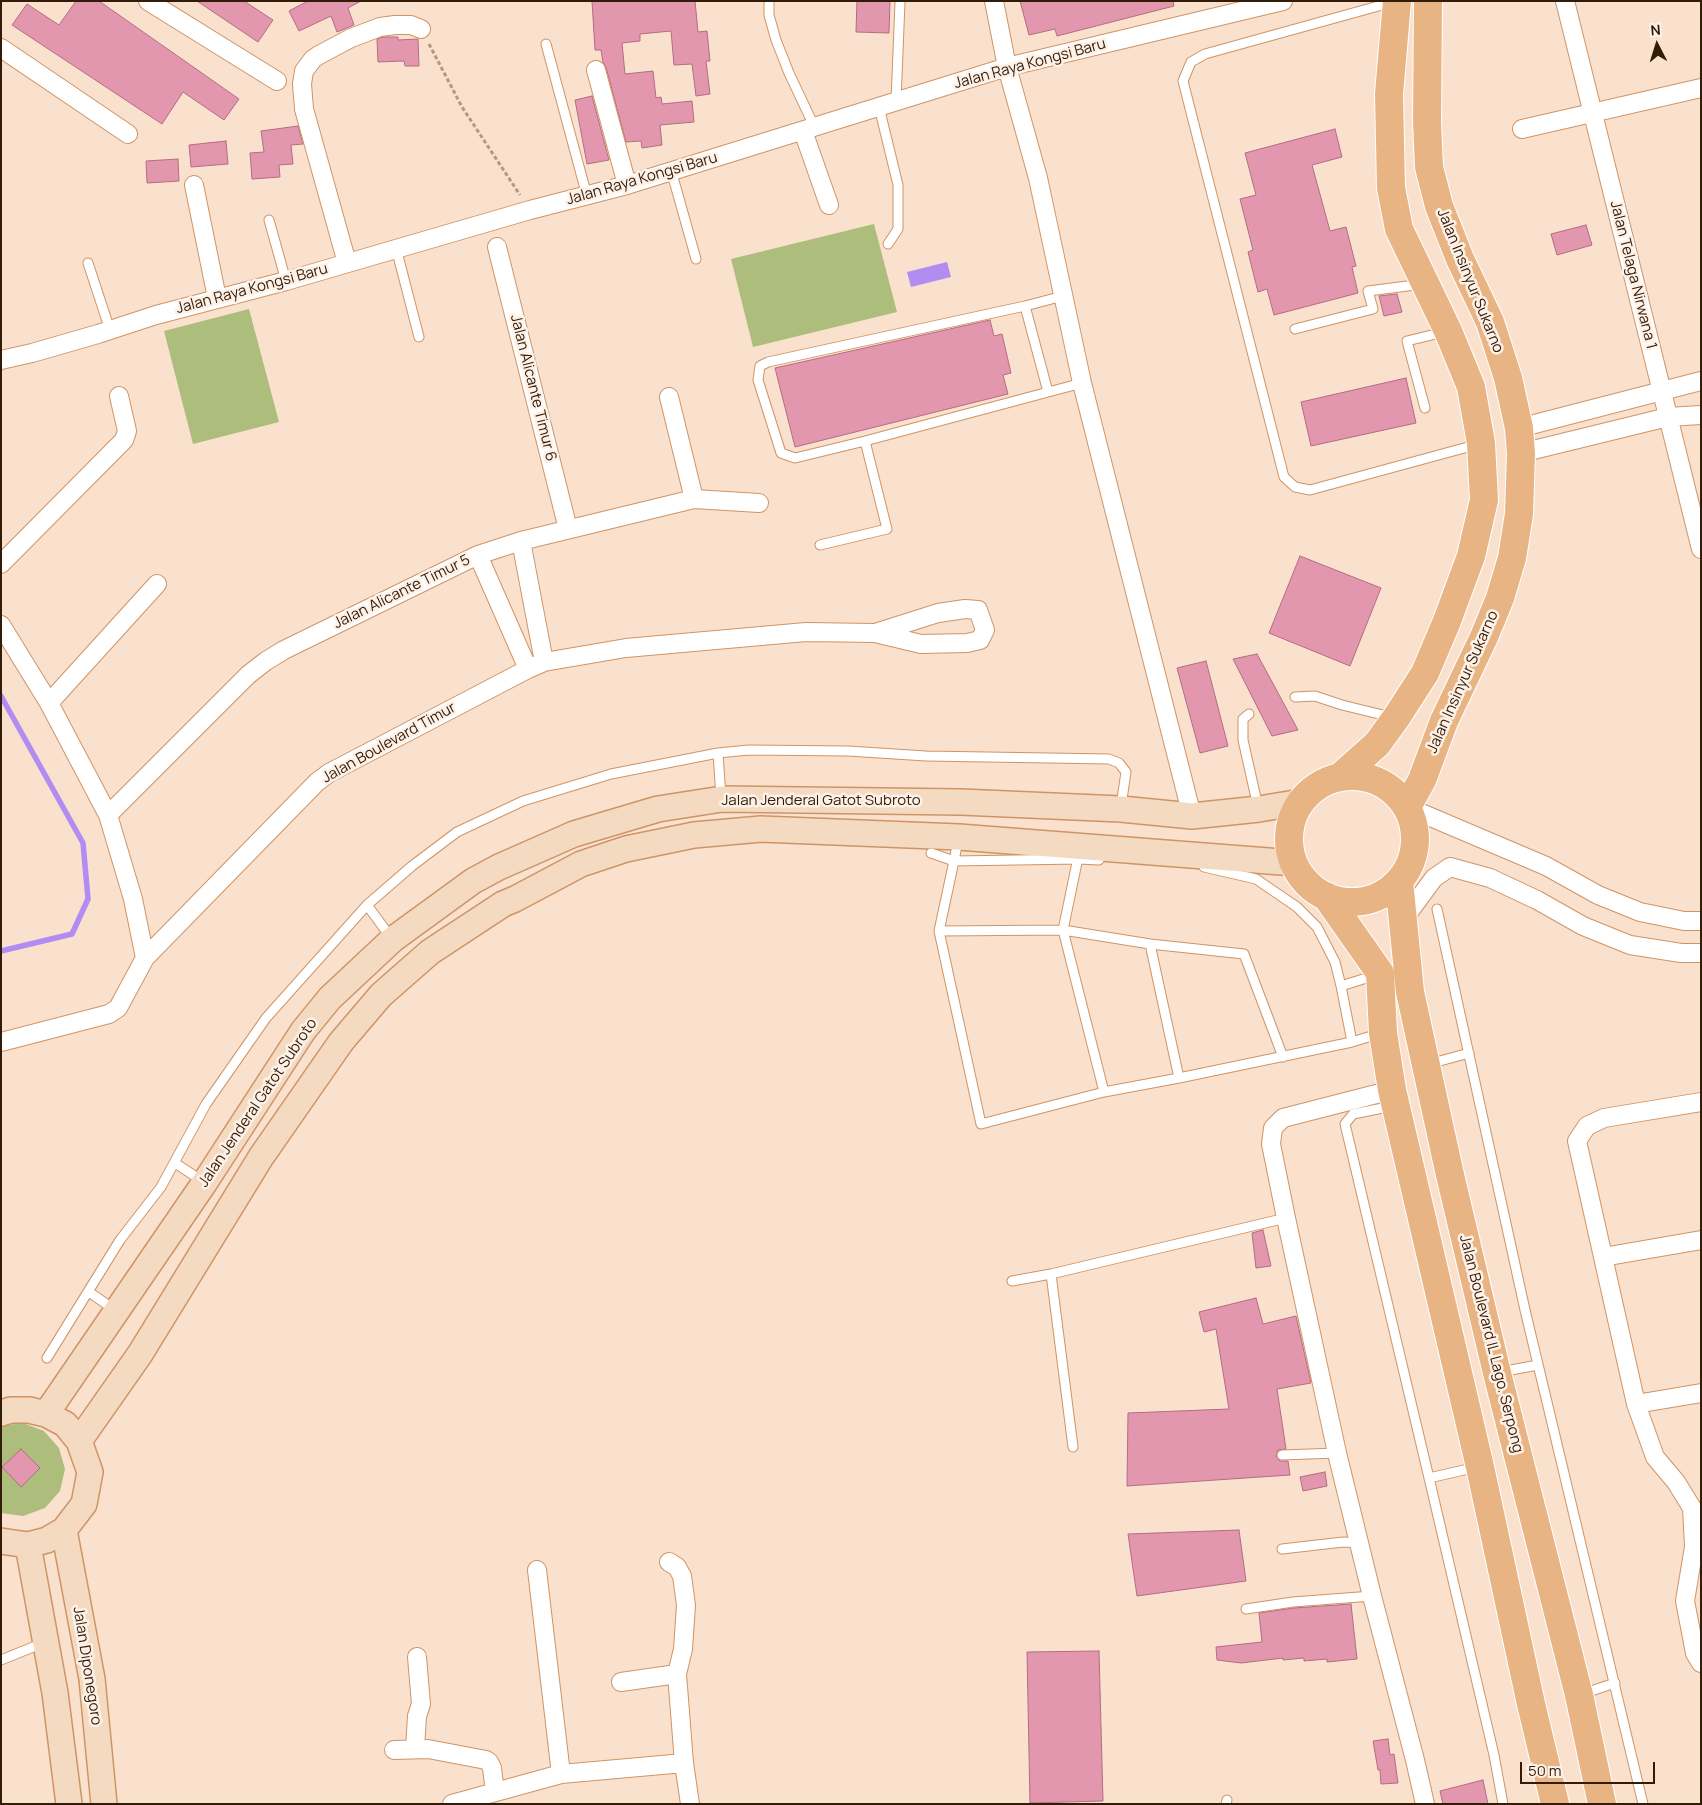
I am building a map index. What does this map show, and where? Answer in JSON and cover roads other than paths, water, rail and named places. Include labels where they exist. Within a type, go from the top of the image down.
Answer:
[{"type":"main road","points":[[1340,777],[1377,744],[1425,673],[1471,556],[1484,500],[1481,443],[1471,387],[1448,331],[1399,229],[1391,188],[1389,94],[1397,1]]},
{"type":"main road","name":"Jalan Insinyur Sukarno","points":[[1407,807],[1422,780],[1444,720],[1484,637],[1500,598],[1512,558],[1518,514],[1520,440],[1508,378],[1490,322],[1460,259],[1439,206],[1429,167],[1427,122],[1428,1]]},
{"type":"main road","points":[[1356,776],[1371,778],[1386,785],[1398,795],[1407,807],[1414,822],[1414,854],[1408,868],[1399,881],[1387,892],[1373,898],[1357,901],[1341,900],[1326,896],[1313,888],[1302,876],[1294,862],[1290,847],[1293,816],[1301,802],[1311,791],[1325,782],[1340,777],[1356,776]]},
{"type":"main road","name":"Jalan Boulevard IL Lago. Serpong","points":[[1399,881],[1410,992],[1481,1306],[1579,1695],[1602,1804]]},
{"type":"main road","points":[[1326,896],[1380,973],[1383,1033],[1394,1097],[1480,1467],[1555,1804]]},
{"type":"main road","points":[[1445,1315],[1481,1306]]},
{"type":"street","points":[[148,1],[276,81]]},
{"type":"street","points":[[994,1],[1008,67],[1038,178],[1082,383],[1192,816]]},
{"type":"street","name":"Jalan Telaga Nirwana 1","points":[[1565,1],[1701,549]]},
{"type":"street","name":"Jalan Raya Kongsi Baru","points":[[1,360],[110,330],[156,314],[286,281],[530,210],[627,185],[1008,67],[1278,2]]},
{"type":"street","points":[[347,263],[304,109],[302,84],[304,71],[318,55],[351,38],[380,27],[411,25],[421,29]]},
{"type":"street","points":[[1,48],[128,134]]},
{"type":"street","points":[[596,70],[627,185]]},
{"type":"street","points":[[1522,130],[1592,112],[1701,88]]},
{"type":"street","points":[[809,129],[830,205]]},
{"type":"street","points":[[194,185],[217,298]]},
{"type":"street","name":"Jalan Alicante Timur 6","points":[[497,247],[568,529]]},
{"type":"street","points":[[1520,440],[1613,404],[1701,381]]},
{"type":"street","points":[[1,564],[124,440],[127,431],[119,396]]},
{"type":"street","points":[[669,397],[694,500]]},
{"type":"street","points":[[1520,440],[1622,428],[1668,417],[1701,415]]},
{"type":"street","name":"Jalan Alicante Timur 5","points":[[108,815],[248,675],[266,662],[284,650],[478,555],[521,541],[568,529],[694,500],[759,503]]},
{"type":"street","points":[[521,541],[544,662]]},
{"type":"street","points":[[478,555],[528,669]]},
{"type":"street","points":[[49,703],[157,584]]},
{"type":"street","name":"Jalan Boulevard Timur","points":[[1,1042],[114,1011],[118,1008],[145,958],[310,789],[329,772],[528,669],[544,662],[626,648],[806,632],[875,633],[921,644],[967,644],[980,640],[984,630],[978,610],[965,609],[938,613],[875,633]]},
{"type":"street","points":[[1,625],[49,703],[108,815],[133,899],[145,958]]},
{"type":"street","name":"Jalan Jenderal Gatot Subroto","points":[[46,1414],[205,1182],[303,1031],[330,998],[392,940],[473,881],[500,867],[584,831],[658,809],[722,799],[961,802],[1121,810],[1192,816],[1259,809],[1301,802]]},
{"type":"street","points":[[959,837],[961,802]]},
{"type":"street","points":[[1407,807],[1546,866],[1598,895],[1632,908],[1684,921],[1701,921]]},
{"type":"street","name":"Jalan Jenderal Gatot Subroto","points":[[79,1440],[140,1354],[261,1158],[342,1042],[381,995],[430,952],[503,904],[581,864],[626,849],[694,835],[761,829],[959,837],[1079,853],[1294,862]]},
{"type":"street","points":[[500,867],[514,899]]},
{"type":"street","points":[[1403,920],[1434,878],[1450,867],[1490,878],[1537,900],[1583,926],[1630,945],[1682,953],[1701,953]]},
{"type":"street","points":[[1394,1097],[1283,1118],[1273,1128],[1271,1144],[1337,1453],[1425,1804]]},
{"type":"street","points":[[1701,1102],[1604,1118],[1587,1126],[1577,1141],[1636,1404],[1655,1457],[1676,1482],[1692,1508],[1698,1546],[1685,1601],[1695,1653],[1701,1663]]},
{"type":"street","points":[[1603,1257],[1701,1240]]},
{"type":"street","points":[[1636,1404],[1701,1393]]},
{"type":"street","points":[[1,1541],[28,1545],[47,1540],[64,1530],[84,1504],[90,1472],[79,1440],[65,1424],[46,1414],[4,1407]]},
{"type":"street","name":"Jalan Diponegoro","points":[[64,1530],[92,1679],[104,1804]]},
{"type":"street","points":[[28,1545],[55,1693],[69,1804]]},
{"type":"street","points":[[669,1562],[676,1567],[682,1576],[687,1613],[683,1648],[677,1674],[684,1763],[690,1804]]},
{"type":"street","points":[[537,1570],[561,1774]]},
{"type":"street","points":[[415,1749],[417,1716],[421,1704],[417,1657]]},
{"type":"street","points":[[621,1682],[677,1674]]},
{"type":"street","points":[[394,1750],[434,1750],[489,1762],[492,1768],[495,1792]]},
{"type":"street","points":[[455,1804],[561,1774],[684,1763]]},
{"type":"lane","points":[[769,1],[769,15],[776,40],[809,129]]},
{"type":"lane","points":[[1397,1],[1205,54],[1190,62],[1184,81],[1284,477],[1295,487],[1310,490],[1481,443]]},
{"type":"lane","points":[[896,101],[900,2]]},
{"type":"lane","points":[[546,44],[587,196]]},
{"type":"lane","points":[[879,107],[898,185],[898,229],[888,244]]},
{"type":"lane","points":[[671,170],[696,259]]},
{"type":"lane","points":[[269,220],[286,281]]},
{"type":"lane","points":[[396,248],[419,337]]},
{"type":"lane","points":[[88,263],[110,330]]},
{"type":"lane","points":[[1295,329],[1373,309],[1368,291],[1424,284]]},
{"type":"lane","points":[[1063,296],[768,362],[760,366],[758,380],[781,453],[795,458],[865,442],[1082,383]]},
{"type":"lane","points":[[1025,306],[1048,392]]},
{"type":"lane","points":[[1425,408],[1407,341],[1448,331]]},
{"type":"lane","points":[[820,545],[887,529],[865,442]]},
{"type":"lane","points":[[1295,697],[1315,696],[1342,705],[1396,718]]},
{"type":"lane","points":[[1249,714],[1243,720],[1243,740],[1259,809]]},
{"type":"lane","points":[[47,1358],[120,1240],[161,1187],[206,1104],[266,1018],[366,905],[412,866],[457,832],[523,801],[611,774],[718,753],[749,750],[848,751],[926,756],[1109,759],[1119,763],[1126,772],[1121,810]]},
{"type":"lane","points":[[718,753],[722,799]]},
{"type":"lane","points":[[959,837],[939,931],[980,1124],[1104,1092],[1283,1057],[1352,1042],[1383,1033]]},
{"type":"lane","points":[[931,853],[954,861],[1079,853],[1108,861]]},
{"type":"lane","points":[[1079,853],[1063,930],[1104,1092]]},
{"type":"lane","points":[[1195,866],[1256,879],[1297,907],[1317,927],[1335,962],[1352,1042]]},
{"type":"lane","points":[[366,905],[392,940]]},
{"type":"lane","points":[[1437,909],[1538,1365],[1643,1804]]},
{"type":"lane","points":[[939,931],[1063,930],[1150,944],[1244,954],[1283,1057]]},
{"type":"lane","points":[[1150,944],[1179,1078]]},
{"type":"lane","points":[[1341,986],[1380,973]]},
{"type":"lane","points":[[1426,1064],[1469,1053]]},
{"type":"lane","points":[[1394,1097],[1352,1114],[1345,1124],[1494,1755],[1503,1804]]},
{"type":"lane","points":[[174,1163],[205,1182]]},
{"type":"lane","points":[[1012,1281],[1050,1274],[1286,1218]]},
{"type":"lane","points":[[1050,1274],[1073,1447]]},
{"type":"lane","points":[[89,1292],[117,1311]]},
{"type":"lane","points":[[1497,1373],[1538,1365]]},
{"type":"lane","points":[[1282,1455],[1337,1453]]},
{"type":"lane","points":[[1429,1478],[1480,1467]]},
{"type":"lane","points":[[1282,1549],[1343,1542],[1360,1543]]},
{"type":"lane","points":[[1246,1609],[1293,1602],[1372,1596]]},
{"type":"lane","points":[[1,1660],[46,1642]]},
{"type":"lane","points":[[1579,1695],[1614,1683]]},
{"type":"waterway","points":[[1,696],[83,843],[88,899],[72,934],[1,951]]}]
